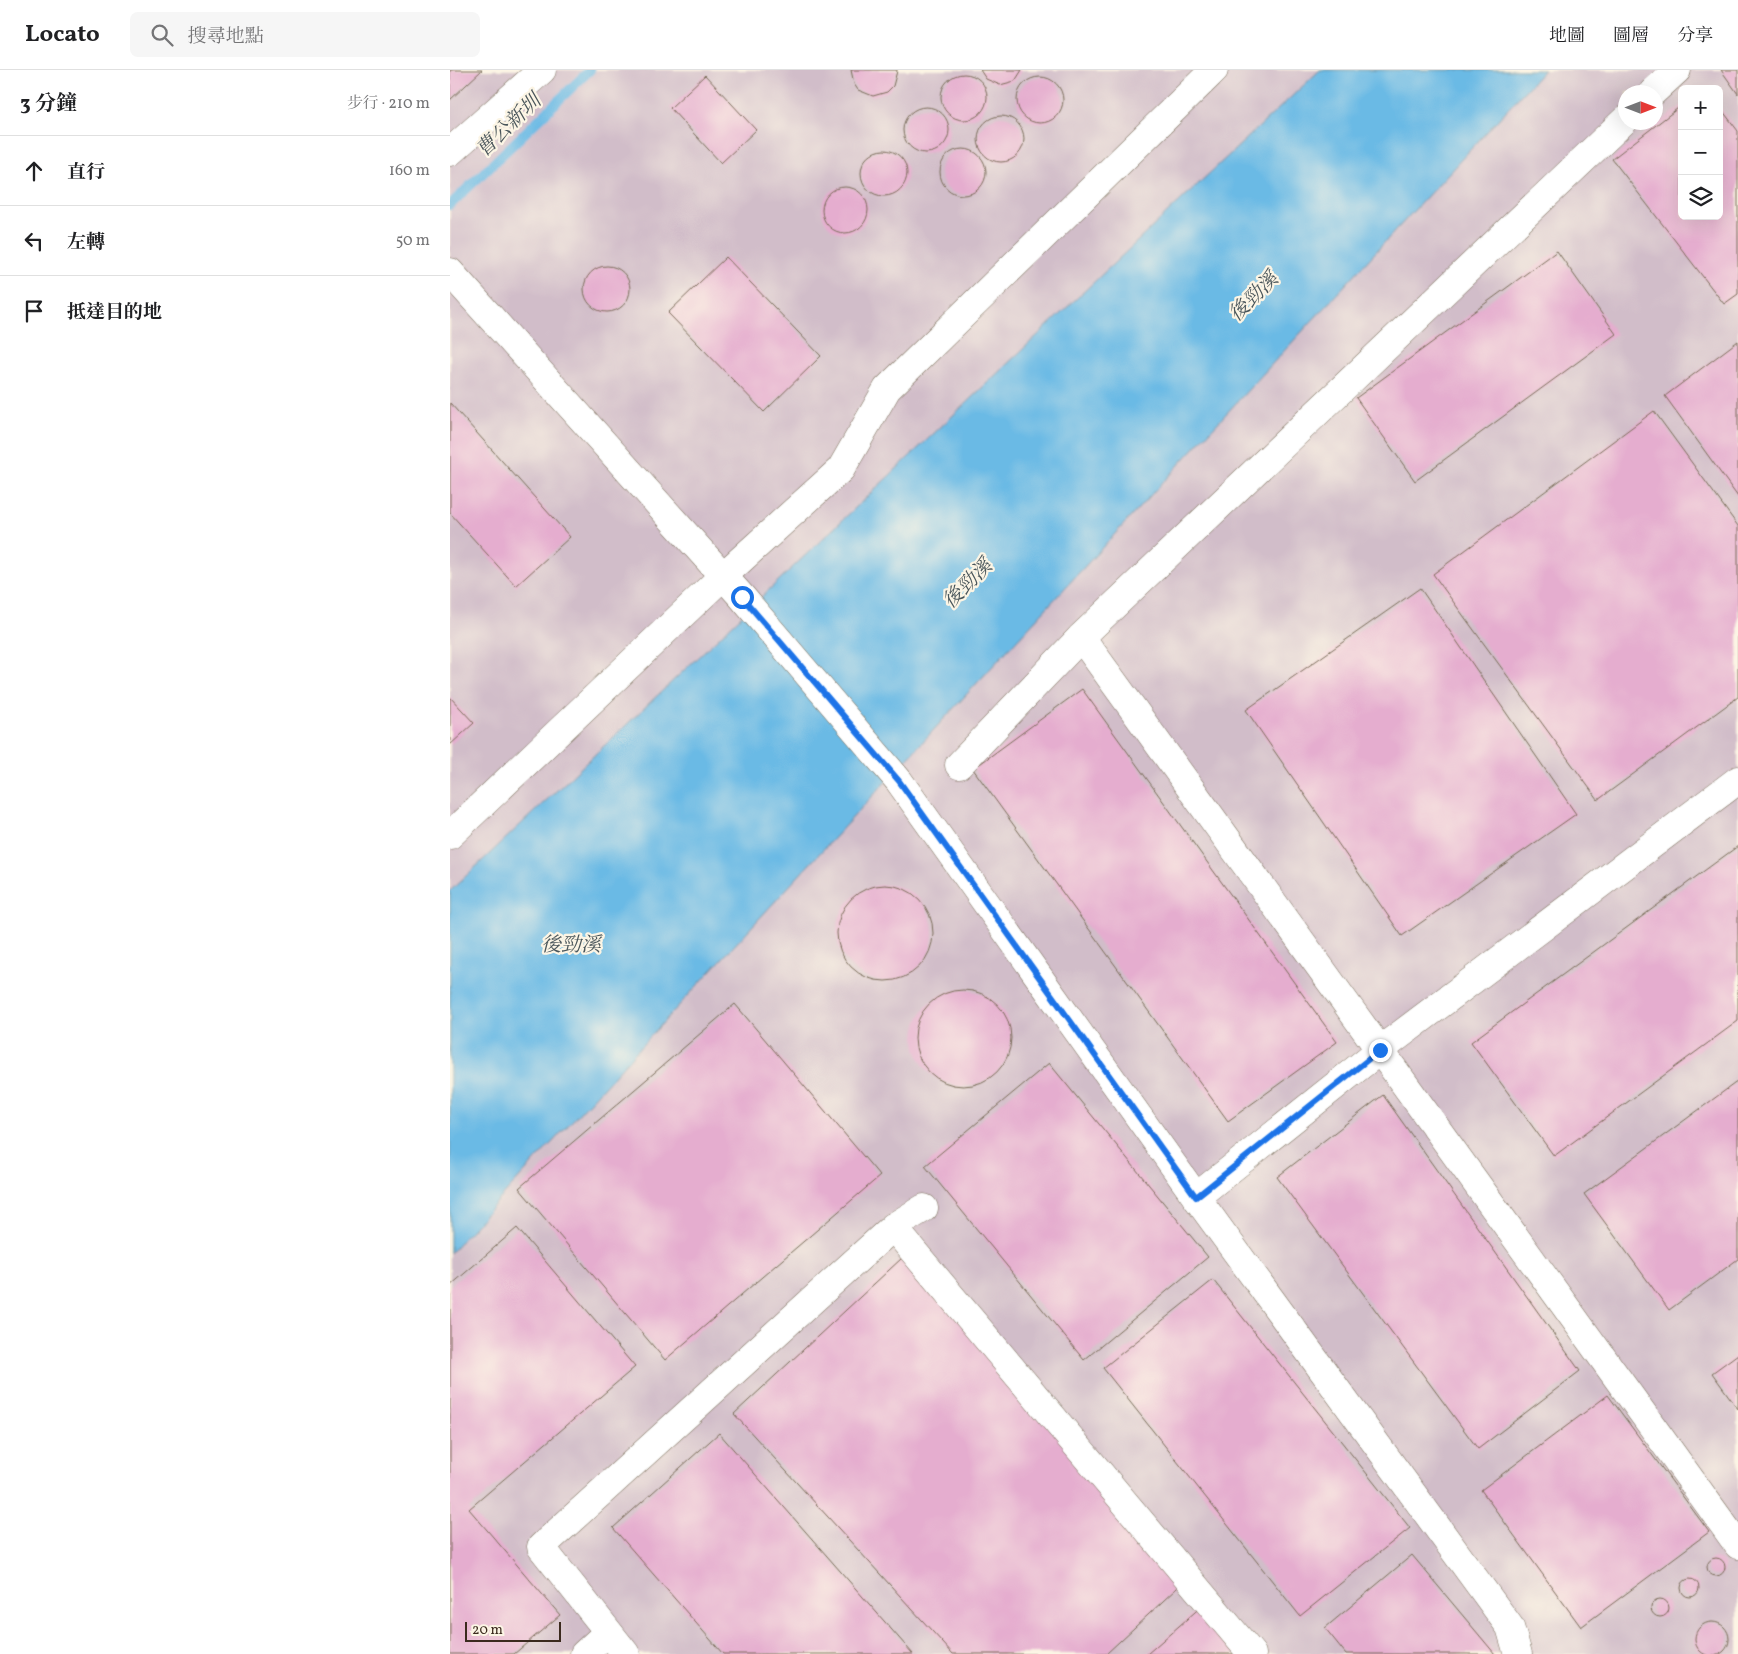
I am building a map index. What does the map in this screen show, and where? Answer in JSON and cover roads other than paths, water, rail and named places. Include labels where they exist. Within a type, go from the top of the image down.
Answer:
[{"type":"lane","points":[[450,152],[542,70]]},
{"type":"lane","points":[[450,835],[723,576],[841,469],[888,390],[1214,70]]},
{"type":"lane","points":[[1661,85],[1677,70]]},
{"type":"lane","points":[[959,765],[1081,636],[1618,127]]},
{"type":"lane","points":[[450,272],[742,597],[899,781],[1196,1197],[1510,1627],[1518,1654]]},
{"type":"lane","points":[[1081,636],[1738,1545]]},
{"type":"lane","points":[[1196,1197],[1380,1050],[1738,780]]},
{"type":"lane","points":[[626,1654],[607,1633],[540,1547],[893,1227],[924,1208]]},
{"type":"lane","points":[[893,1227],[1252,1654]]},
{"type":"lane","points":[[584,1654],[607,1633]]},
{"type":"water","name":"後勁溪","points":[[1320,70],[1544,70],[450,1253],[450,891]]},
{"type":"waterway","name":"曹公新圳","points":[[450,205],[590,70]]}]
